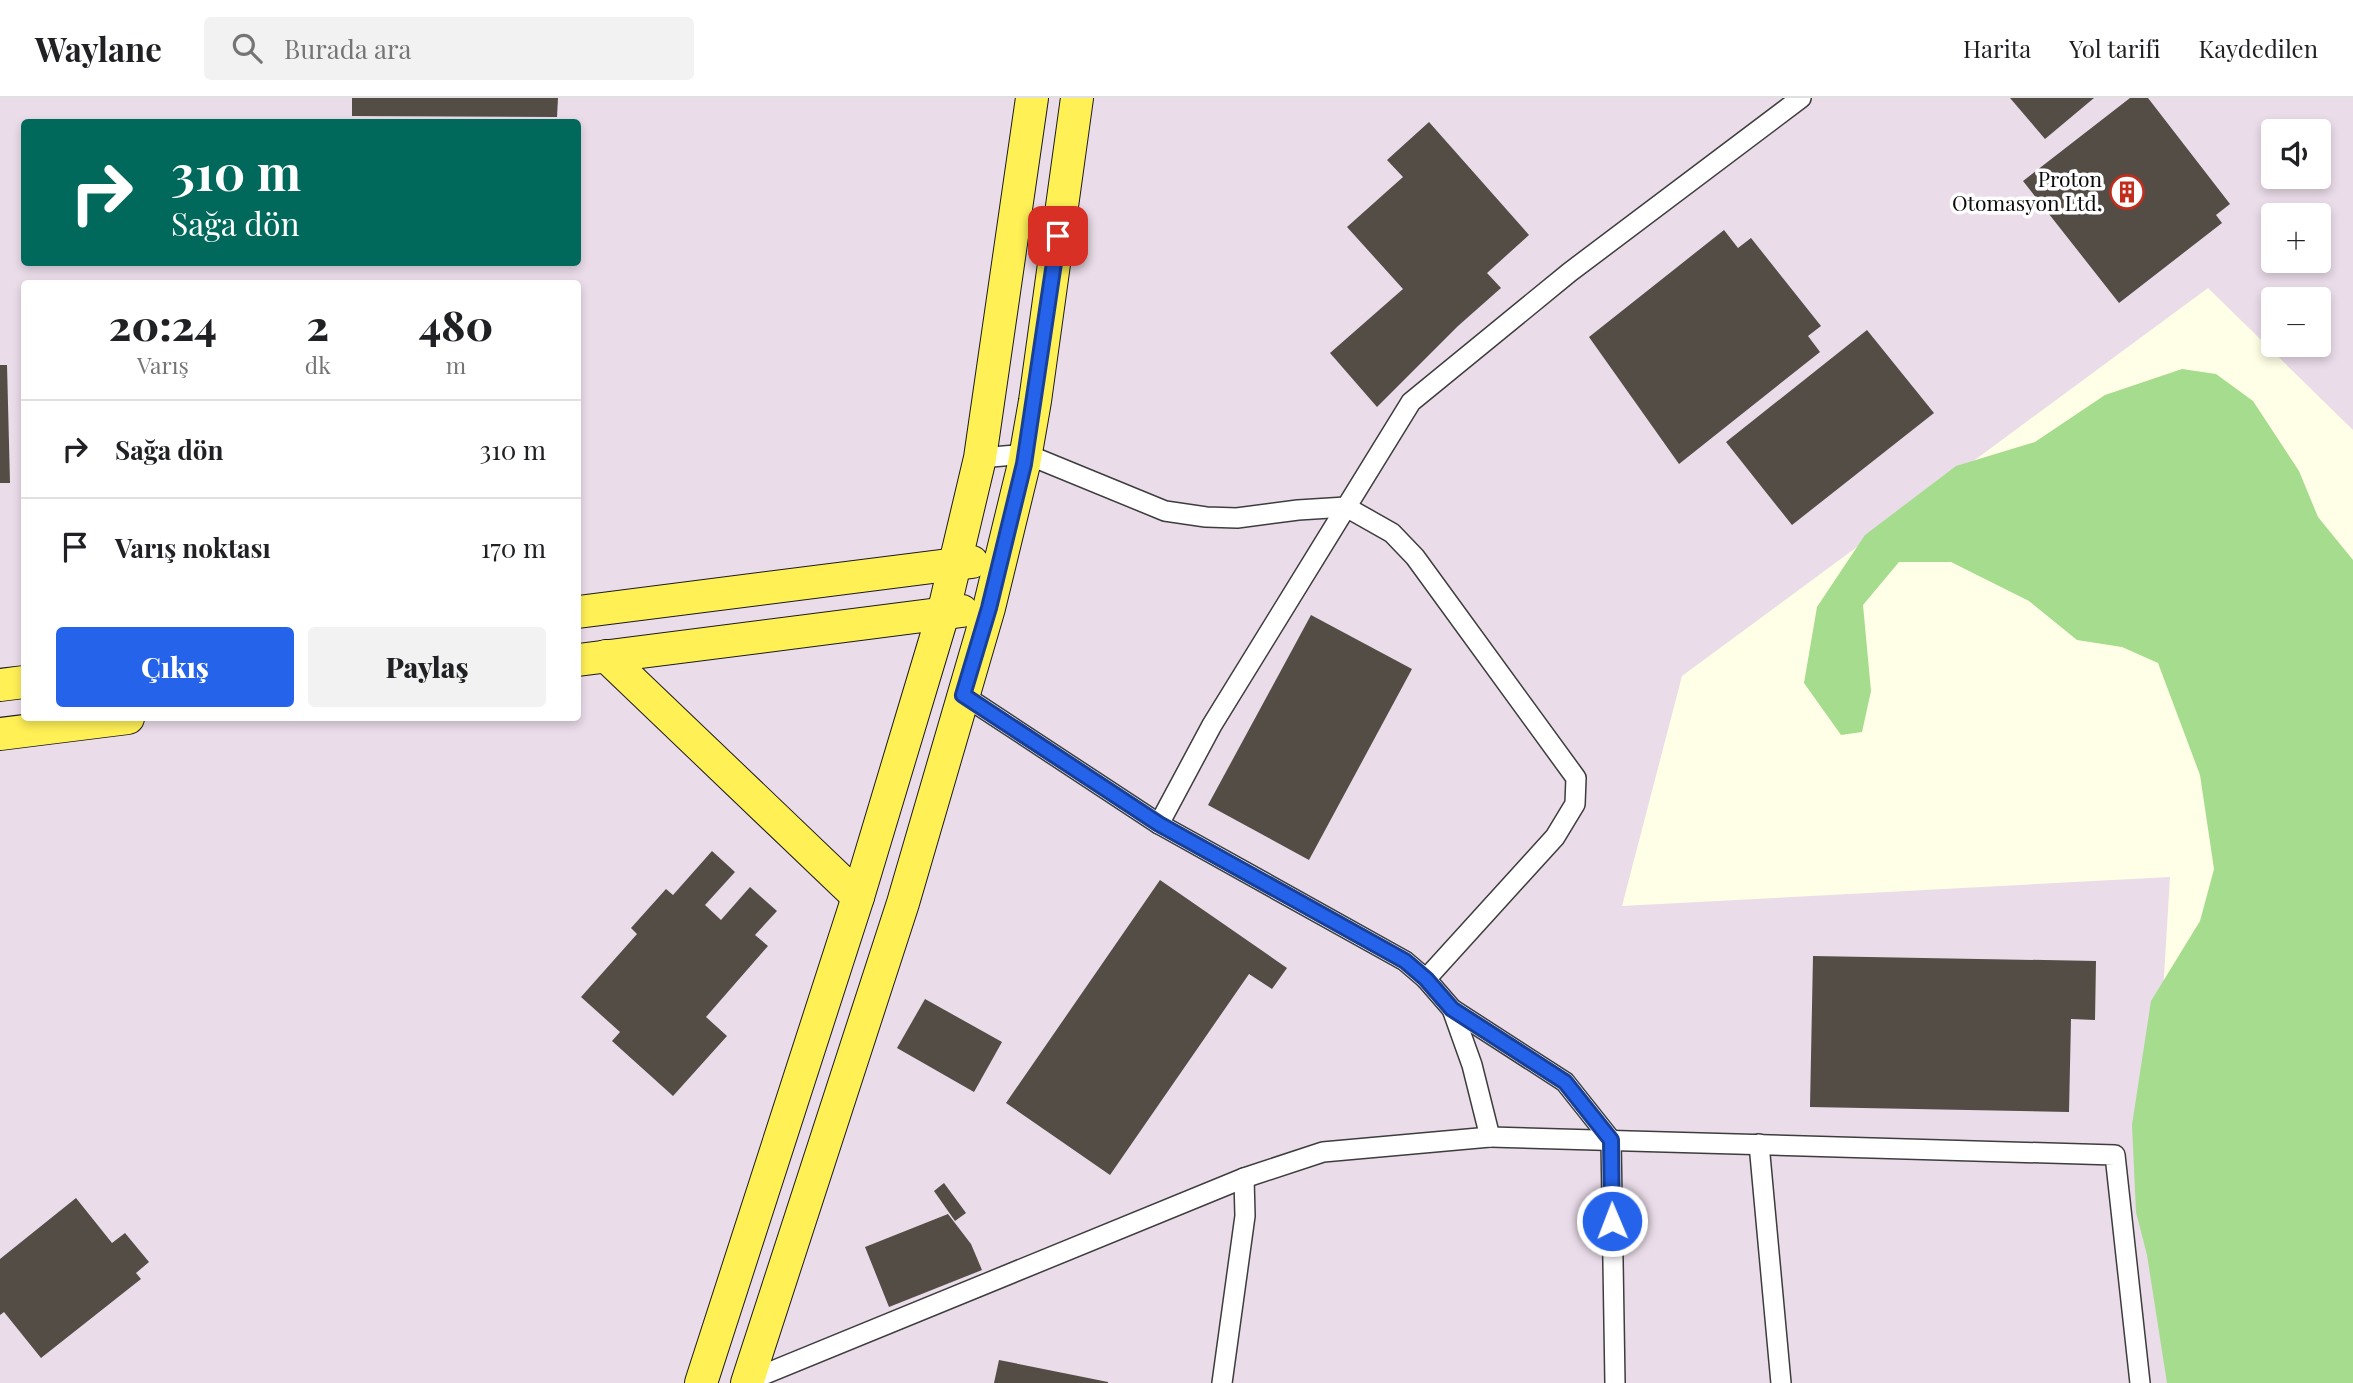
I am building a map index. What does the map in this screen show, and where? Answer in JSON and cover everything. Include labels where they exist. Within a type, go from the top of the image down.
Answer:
[{"type":"main road","points":[[701,1383],[858,897],[943,614],[980,458],[1032,98]]},
{"type":"main road","points":[[748,1382],[903,903],[1002,558],[1026,454],[1077,98]]},
{"type":"main road","points":[[581,612],[1002,558]]},
{"type":"main road","points":[[592,658],[989,608]]},
{"type":"main road","points":[[592,658],[858,897]]},
{"type":"main road","points":[[0,685],[21,682]]},
{"type":"main road","points":[[0,734],[104,721]]},
{"type":"street","points":[[1159,824],[1212,725],[1411,402],[1570,272],[1801,98]]},
{"type":"street","points":[[980,458],[1026,454],[1165,511],[1206,517],[1237,518],[1346,507],[1392,533],[1415,557],[1576,778],[1575,804],[1555,836],[1426,979]]},
{"type":"street","points":[[963,695],[1159,824],[1405,961],[1426,979],[1452,1009],[1565,1082],[1611,1140],[1615,1383]]},
{"type":"street","points":[[1452,1009],[1472,1065],[1490,1137]]},
{"type":"street","points":[[748,1382],[1244,1178],[1323,1152],[1490,1137],[2115,1155],[2140,1383]]},
{"type":"street","points":[[1759,1144],[1781,1383]]},
{"type":"street","points":[[1222,1383],[1245,1216],[1244,1178]]},
{"type":"shaded area","points":[[0,98],[2353,98],[2353,430],[2278,357],[2331,357],[2331,287],[2261,287],[2261,340],[2208,288],[1682,676],[1622,906],[2170,877],[2149,1223],[2179,1383],[0,1383]]},
{"type":"green space","points":[[2182,369],[2216,374],[2253,401],[2299,471],[2318,517],[2353,560],[2353,1383],[2167,1383],[2147,1255],[2136,1212],[2132,1125],[2151,1001],[2200,921],[2214,869],[2200,775],[2158,663],[2122,647],[2077,640],[2029,601],[1951,562],[1899,562],[1863,605],[1871,691],[1862,732],[1841,735],[1804,683],[1817,607],[1865,535],[1956,466],[2035,442],[2105,395]]},
{"type":"building","points":[[352,98],[558,98],[557,117],[352,116]]},
{"type":"building","points":[[2010,98],[2094,98],[2045,139]]},
{"type":"building","name":"Proton Otomasyon Ltd.","points":[[2130,98],[2148,98],[2230,204],[2216,215],[2222,223],[2119,303],[2023,181]]},
{"type":"building","points":[[1429,122],[1529,235],[1487,273],[1501,288],[1458,326],[1377,407],[1330,353],[1403,289],[1347,227],[1403,177],[1387,160]]},
{"type":"building","points":[[1724,230],[1738,248],[1751,238],[1821,326],[1808,336],[1820,352],[1679,464],[1589,337]]},
{"type":"building","points":[[1867,330],[1934,413],[1792,525],[1726,442]]},
{"type":"building","points":[[0,365],[7,365],[10,483],[0,483]]},
{"type":"building","points":[[1311,615],[1412,669],[1309,860],[1208,805]]},
{"type":"building","points":[[712,851],[735,872],[705,905],[721,920],[750,887],[777,911],[755,935],[768,946],[706,1017],[727,1036],[673,1096],[612,1041],[620,1032],[581,997],[637,934],[631,928],[666,889],[673,895]]},
{"type":"building","points":[[1160,880],[1287,968],[1272,989],[1249,974],[1110,1175],[1006,1103]]},
{"type":"building","points":[[1813,956],[2096,961],[2095,1020],[2071,1019],[2069,1112],[1810,1107]]},
{"type":"building","points":[[925,999],[1002,1042],[974,1092],[897,1048]]},
{"type":"building","points":[[944,1183],[966,1213],[955,1221],[934,1191]]},
{"type":"building","points":[[76,1198],[112,1243],[125,1233],[149,1262],[136,1273],[141,1279],[41,1358],[4,1312],[0,1315],[0,1259]]},
{"type":"building","points":[[948,1214],[971,1244],[982,1270],[889,1307],[865,1247]]},
{"type":"building","points":[[999,1360],[1108,1382],[1108,1383],[994,1383]]},
{"type":"place","name":"Proton Otomasyon Ltd.","points":[[2127,192]]},
{"type":"route","points":[[1058,236],[1024,464],[989,608],[963,695],[1159,824],[1405,961],[1426,979],[1452,1009],[1565,1082],[1611,1140],[1612,1221]]}]
